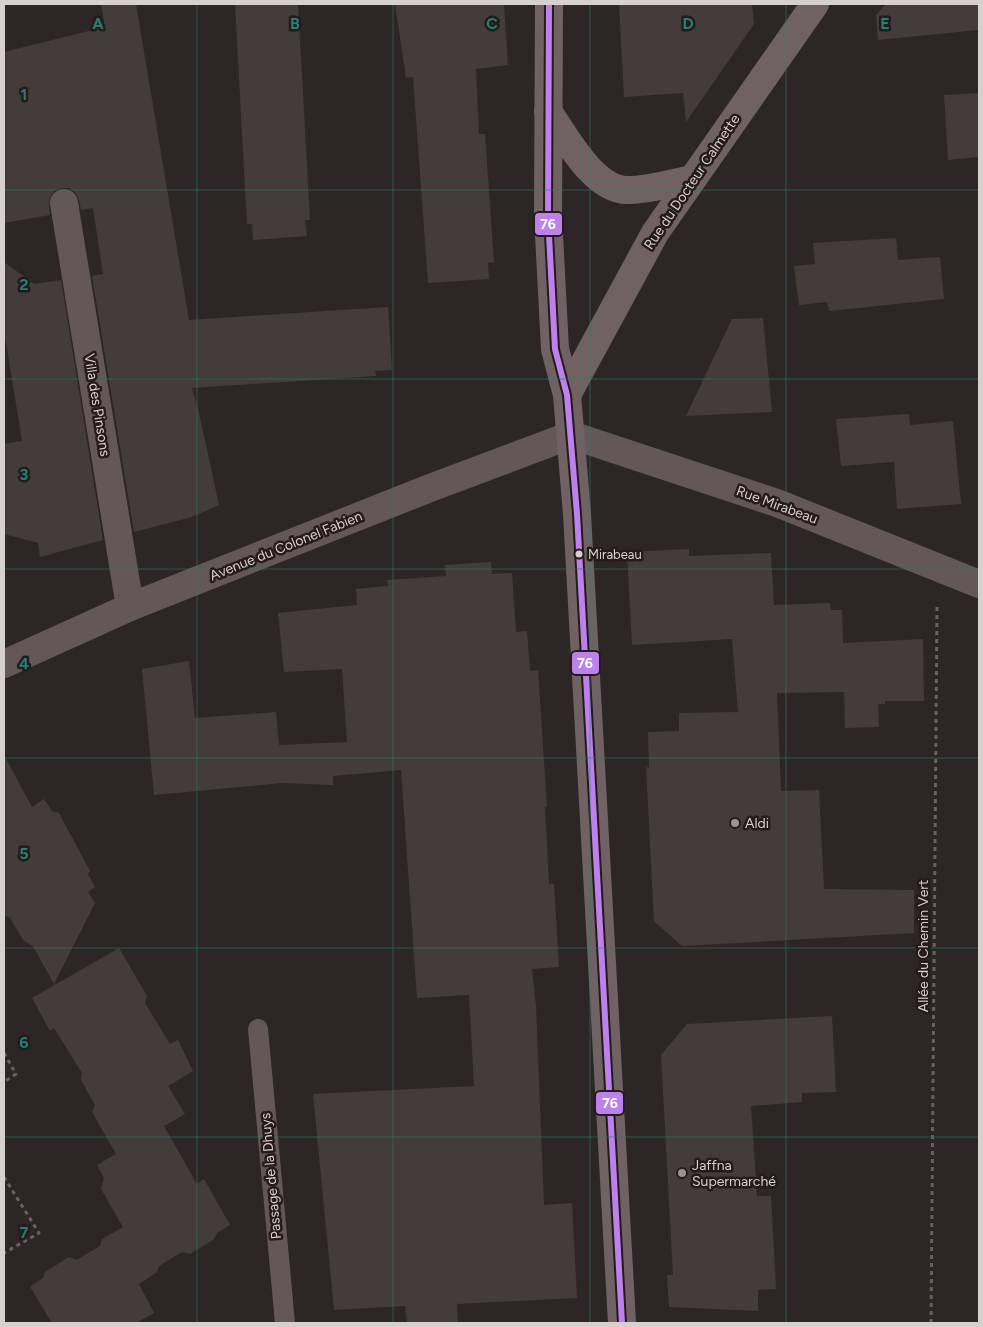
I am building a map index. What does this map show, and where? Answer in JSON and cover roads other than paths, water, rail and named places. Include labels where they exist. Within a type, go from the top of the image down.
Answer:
[{"type":"main road","points":[[549,4],[548,216],[555,349],[567,395],[577,514],[622,1323]]},
{"type":"main road","name":"Rue du Docteur Calmette","points":[[567,395],[655,233],[815,4]]},
{"type":"main road","points":[[548,112],[591,173],[606,184],[626,191],[692,179]]},
{"type":"street","name":"Villa des Pinsons","points":[[64,203],[130,607]]},
{"type":"street","name":"Avenue du Colonel Fabien","points":[[4,664],[130,607],[430,488],[571,435]]},
{"type":"street","name":"Rue Mirabeau","points":[[571,435],[777,503],[979,584]]},
{"type":"lane","name":"Passage de la Dhuys","points":[[258,1029],[285,1323]]},
{"type":"place","name":"Mirabeau","points":[[579,554]]},
{"type":"place","name":"Aldi","points":[[735,823]]},
{"type":"place","name":"Jaffna Supermarché","points":[[682,1173]]}]
